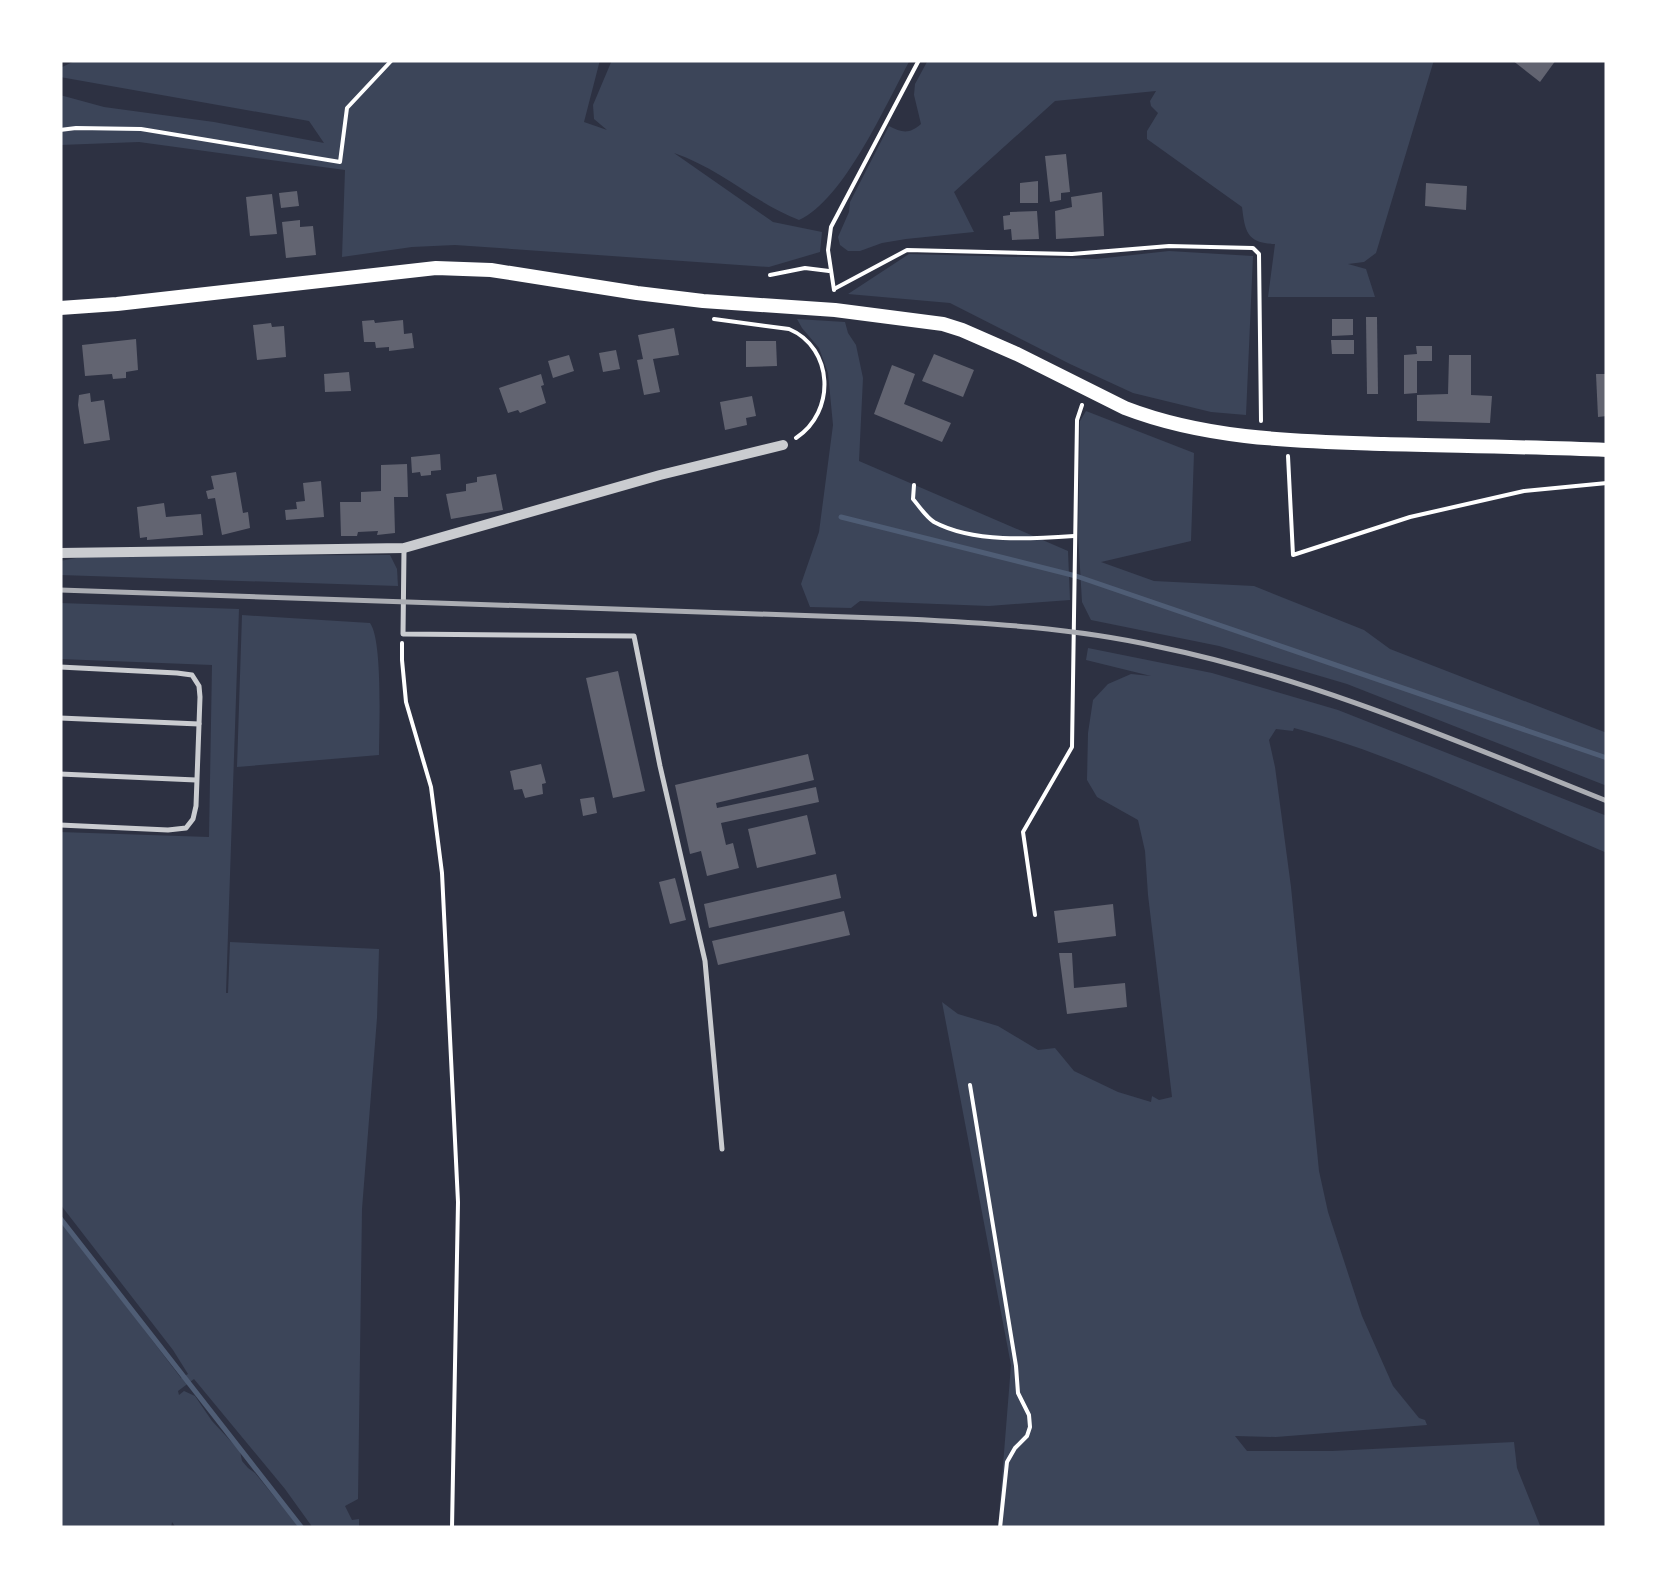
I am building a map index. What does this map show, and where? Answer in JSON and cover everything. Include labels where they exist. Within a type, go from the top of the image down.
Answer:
[{"type":"main road","points":[[60,308],[436,268],[492,270],[637,294],[835,310],[962,330],[1144,416],[1204,430],[1287,441],[1607,450]]},
{"type":"street","points":[[60,553],[404,548],[660,475],[783,445]]},
{"type":"lane","points":[[404,548],[403,634],[634,636],[704,961],[722,1149]]},
{"type":"lane","points":[[60,668],[177,672],[192,676],[199,686],[193,819],[186,828],[60,825]]},
{"type":"lane","points":[[60,718],[198,724]]},
{"type":"lane","points":[[60,774],[196,780]]},
{"type":"path","points":[[340,170],[347,108],[392,60]]},
{"type":"path","points":[[835,310],[828,250],[831,226],[919,60]]},
{"type":"path","points":[[60,130],[141,130],[340,162]]},
{"type":"path","points":[[834,289],[907,250],[1072,254],[1169,246],[1253,248],[1260,254],[1261,439]]},
{"type":"path","points":[[770,275],[804,268],[830,271]]},
{"type":"path","points":[[703,301],[702,313],[715,320],[789,329],[811,345],[822,366],[824,401],[816,422],[783,445]]},
{"type":"path","points":[[1035,915],[1023,832],[1072,747],[1077,420],[1088,390]]},
{"type":"path","points":[[1287,441],[1293,555],[1410,517],[1524,491],[1607,483]]},
{"type":"path","points":[[914,485],[913,499],[932,521],[971,534],[1018,539],[1074,536]]},
{"type":"path","points":[[403,634],[406,702],[431,787],[442,873],[458,1202],[452,1528]]},
{"type":"path","points":[[970,1085],[1018,1393],[1029,1414],[1030,1427],[1007,1462],[1000,1528]]},
{"type":"shaded area","points":[[77,60],[600,60],[584,122],[607,130],[594,119],[593,105],[612,60],[910,60],[848,172],[816,209],[799,220],[674,153],[773,222],[822,232],[820,252],[769,267],[455,245],[342,257],[345,170],[139,142],[60,145],[60,95],[104,107],[324,143],[309,121],[60,77],[60,68]]},
{"type":"shaded area","points":[[928,60],[1434,60],[1376,253],[1364,262],[1348,264],[1366,269],[1375,297],[1268,297],[1275,244],[1253,238],[1246,229],[1242,207],[1147,139],[1147,131],[1158,113],[1150,101],[1156,91],[1055,101],[954,192],[974,232],[906,239],[848,251],[840,245],[838,237],[850,202],[889,126],[906,131],[921,124],[915,84]]},
{"type":"shaded area","points":[[1169,251],[1253,256],[1246,415],[1211,412],[1133,393],[950,303],[848,294],[909,254],[1096,259]]},
{"type":"shaded area","points":[[797,319],[845,322],[856,345],[863,378],[859,461],[1068,551],[1070,600],[989,606],[860,601],[851,608],[810,607],[801,584],[819,532],[833,425],[828,373],[819,348]]},
{"type":"shaded area","points":[[1086,411],[1194,453],[1191,541],[1101,562],[1154,581],[1254,586],[1364,630],[1390,649],[1607,733],[1607,786],[1347,684],[1219,646],[1091,620],[1082,602],[1078,534],[1080,421]]},
{"type":"shaded area","points":[[390,555],[397,569],[398,586],[60,575],[60,561],[87,556]]},
{"type":"shaded area","points":[[60,603],[239,609],[226,993],[230,942],[379,949],[362,1209],[358,1499],[345,1506],[352,1520],[359,1519],[359,1528],[313,1528],[194,1379],[178,1391],[179,1395],[184,1391],[195,1396],[240,1451],[242,1461],[300,1528],[176,1528],[172,1522],[171,1528],[60,1528],[60,1219],[181,1378],[188,1374],[60,1204],[60,832],[209,837],[212,665],[60,659]]},
{"type":"shaded area","points":[[242,615],[370,623],[379,666],[379,755],[237,767]]},
{"type":"shaded area","points":[[1088,648],[1212,673],[1338,710],[1607,816],[1607,853],[1414,769],[1334,740],[1294,728],[1276,729],[1269,740],[1291,887],[1319,1171],[1328,1212],[1362,1316],[1393,1386],[1427,1425],[1276,1437],[1235,1436],[1247,1451],[1514,1442],[1517,1468],[1541,1528],[998,1528],[1011,1365],[942,1002],[958,1014],[998,1026],[1038,1050],[1055,1048],[1074,1071],[1118,1092],[1151,1102],[1152,1096],[1159,1100],[1172,1097],[1145,851],[1138,820],[1097,797],[1087,780],[1093,700],[1108,684],[1131,674],[1151,676],[1086,660]]},
{"type":"building","points":[[1512,60],[1556,60],[1540,82]]},
{"type":"building","points":[[1066,154],[1070,192],[1061,193],[1061,200],[1050,202],[1045,156]]},
{"type":"building","points":[[1038,181],[1038,203],[1020,203],[1020,183]]},
{"type":"building","points":[[1426,183],[1467,186],[1466,210],[1425,206]]},
{"type":"building","points":[[297,191],[299,206],[281,208],[279,193]]},
{"type":"building","points":[[1102,192],[1104,236],[1056,239],[1055,211],[1072,207],[1071,197]]},
{"type":"building","points":[[272,194],[277,234],[250,236],[246,197]]},
{"type":"building","points":[[1037,211],[1039,239],[1012,240],[1011,229],[1004,230],[1003,216]]},
{"type":"building","points":[[300,220],[300,227],[313,226],[316,255],[286,258],[282,222]]},
{"type":"building","points":[[1366,317],[1377,317],[1378,394],[1367,394]]},
{"type":"building","points":[[1332,319],[1353,319],[1353,335],[1332,336]]},
{"type":"building","points":[[403,320],[404,334],[412,333],[414,348],[389,351],[389,347],[376,348],[375,342],[364,342],[362,321]]},
{"type":"building","points":[[271,323],[272,327],[284,326],[286,357],[257,360],[253,325]]},
{"type":"building","points":[[674,328],[679,355],[653,359],[660,392],[644,395],[637,360],[643,359],[638,335]]},
{"type":"building","points":[[136,339],[138,370],[126,372],[126,378],[113,379],[112,374],[85,376],[82,345]]},
{"type":"building","points":[[1331,340],[1354,340],[1354,354],[1332,354]]},
{"type":"building","points":[[746,341],[776,341],[777,366],[746,367]]},
{"type":"building","points":[[1416,346],[1432,346],[1432,361],[1417,361],[1417,393],[1404,394],[1404,355],[1417,354]]},
{"type":"building","points":[[616,350],[620,369],[603,372],[599,353]]},
{"type":"building","points":[[934,354],[974,370],[963,397],[922,381]]},
{"type":"building","points":[[569,355],[574,371],[553,378],[548,361]]},
{"type":"building","points":[[1449,355],[1471,355],[1471,395],[1492,396],[1490,423],[1417,421],[1417,395],[1448,394]]},
{"type":"building","points":[[892,365],[915,374],[904,404],[951,423],[942,442],[874,414]]},
{"type":"building","points":[[349,372],[351,391],[325,392],[324,374]]},
{"type":"building","points":[[541,374],[546,403],[520,413],[508,413],[499,388]]},
{"type":"building","points":[[1596,374],[1607,374],[1607,416],[1598,417]]},
{"type":"building","points":[[90,393],[91,402],[104,400],[110,440],[84,444],[79,395]]},
{"type":"building","points":[[752,396],[756,416],[746,418],[747,425],[725,430],[720,402]]},
{"type":"building","points":[[440,454],[441,470],[431,471],[431,475],[412,473],[411,457]]},
{"type":"building","points":[[407,464],[408,497],[394,497],[395,533],[358,532],[357,536],[341,536],[340,502],[361,502],[361,492],[381,491],[381,465]]},
{"type":"building","points":[[236,472],[243,513],[248,512],[250,528],[222,535],[215,498],[208,499],[206,491],[214,489],[211,476]]},
{"type":"building","points":[[496,474],[503,510],[451,519],[446,494],[466,491],[466,484],[477,482],[477,477]]},
{"type":"building","points":[[321,481],[324,517],[286,520],[285,510],[297,509],[296,502],[305,501],[303,483]]},
{"type":"building","points":[[164,503],[166,517],[201,514],[203,535],[140,538],[137,507]]},
{"type":"building","points":[[618,671],[645,791],[613,798],[586,678]]},
{"type":"building","points":[[808,754],[814,780],[716,803],[717,808],[816,787],[819,802],[721,823],[726,845],[733,843],[739,868],[707,876],[701,851],[690,854],[675,785]]},
{"type":"building","points":[[541,764],[546,783],[542,784],[543,794],[525,798],[522,789],[514,790],[510,771]]},
{"type":"building","points":[[594,797],[597,813],[583,816],[580,799]]},
{"type":"building","points":[[807,815],[816,854],[757,868],[748,829]]},
{"type":"building","points":[[836,874],[841,898],[709,928],[704,904]]},
{"type":"building","points":[[675,878],[686,920],[670,924],[659,882]]},
{"type":"building","points":[[1113,904],[1116,936],[1058,943],[1054,911]]},
{"type":"building","points":[[844,911],[850,935],[718,965],[712,941]]},
{"type":"building","points":[[1059,953],[1072,953],[1074,988],[1125,983],[1127,1007],[1067,1014]]},
{"type":"waterway","points":[[841,517],[1076,576],[1607,758]]},
{"type":"waterway","points":[[60,1218],[302,1528]]},
{"type":"railway","points":[[60,590],[906,619],[1093,635],[1271,675],[1440,734],[1607,801]]}]
